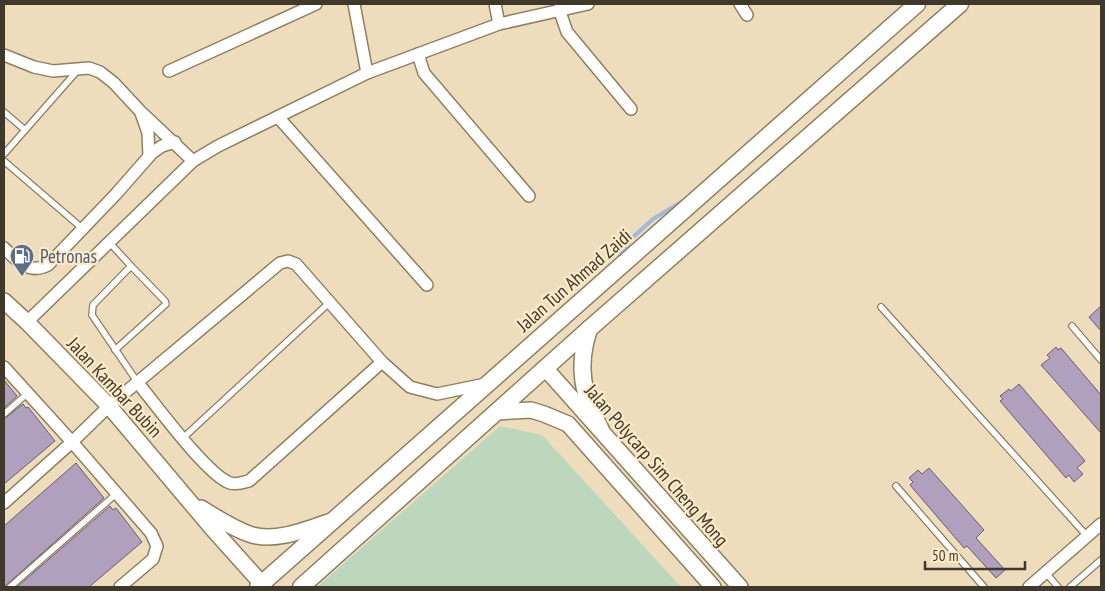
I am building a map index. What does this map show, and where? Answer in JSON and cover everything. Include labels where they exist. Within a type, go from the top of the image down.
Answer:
[{"type":"main road","name":"Jalan Tun Ahmad Zaidi","points":[[260,585],[917,4]]},
{"type":"main road","points":[[301,587],[589,329],[960,4]]},
{"type":"main road","points":[[589,329],[584,343],[582,379],[588,404],[601,430]]},
{"type":"street","points":[[168,71],[316,4]]},
{"type":"street","points":[[354,4],[367,73]]},
{"type":"street","points":[[495,4],[499,24]]},
{"type":"street","points":[[27,322],[194,161],[218,146],[367,73],[499,24],[588,4]]},
{"type":"street","points":[[740,4],[747,15]]},
{"type":"street","points":[[559,9],[567,32],[631,109]]},
{"type":"street","points":[[418,54],[424,73],[529,196]]},
{"type":"street","points":[[4,55],[34,67],[53,71],[89,68],[100,72],[194,161]]},
{"type":"street","points":[[140,111],[148,133],[149,156]]},
{"type":"street","points":[[278,117],[426,285]]},
{"type":"street","points":[[4,248],[21,264],[32,269],[39,270],[48,265],[116,194],[149,156],[162,146],[174,142]]},
{"type":"street","points":[[4,503],[109,406],[280,263],[288,261],[296,264],[382,362],[410,387],[437,394],[487,384]]},
{"type":"street","name":"Jalan Kambar Bubin","points":[[4,301],[109,406],[260,585]]},
{"type":"street","points":[[138,383],[216,476],[232,484],[249,481],[382,362]]},
{"type":"street","points":[[4,367],[151,534],[157,546],[153,558],[120,587]]},
{"type":"street","name":"Jalan Polycarp Sim Cheng Mong","points":[[545,368],[740,587]]},
{"type":"street","name":"Jalan Polycarp Sim Cheng Mong","points":[[496,412],[531,410],[568,424],[713,587]]},
{"type":"street","points":[[193,504],[230,525],[259,536],[277,536],[305,530],[334,520]]},
{"type":"street","points":[[1029,587],[1101,524]]},
{"type":"street","points":[[708,552],[730,587]]},
{"type":"lane","points":[[4,154],[78,70]]},
{"type":"lane","points":[[4,112],[25,130]]},
{"type":"lane","points":[[4,161],[83,229]]},
{"type":"lane","points":[[109,242],[166,304],[115,350]]},
{"type":"lane","points":[[131,266],[92,305],[92,315],[138,383]]},
{"type":"lane","points":[[183,438],[330,302]]},
{"type":"lane","points":[[881,307],[1088,536]]},
{"type":"lane","points":[[1072,326],[1101,360]]},
{"type":"lane","points":[[4,414],[28,393]]},
{"type":"lane","points":[[896,486],[984,587]]},
{"type":"lane","points":[[10,587],[116,494]]},
{"type":"lane","points":[[1070,587],[1101,560]]},
{"type":"lane","points":[[1046,573],[1058,587]]},
{"type":"green space","points":[[500,426],[542,435],[681,587],[317,587]]},
{"type":"building","points":[[1101,306],[1101,331],[1089,317]]},
{"type":"building","points":[[1056,347],[1058,350],[1061,348],[1101,395],[1101,433],[1041,365],[1050,358],[1047,355]]},
{"type":"building","points":[[4,380],[17,396],[4,408]]},
{"type":"building","points":[[1019,384],[1085,461],[1077,468],[1083,474],[1074,482],[1069,475],[1066,478],[1000,401],[1003,399],[1000,396],[1009,389],[1011,391]]},
{"type":"building","points":[[23,404],[26,408],[28,407],[55,441],[4,484],[4,419]]},
{"type":"building","points":[[76,463],[104,498],[4,587],[4,526]]},
{"type":"building","points":[[929,468],[984,530],[976,538],[1005,570],[996,578],[967,546],[964,548],[910,485],[913,482],[909,478],[918,470],[922,474]]},
{"type":"building","points":[[110,506],[113,510],[116,508],[142,542],[89,587],[17,587]]},
{"type":"waterway","points":[[618,259],[632,238],[653,219],[683,201]]},
{"type":"place","name":"Petronas","points":[[22,277]]}]
